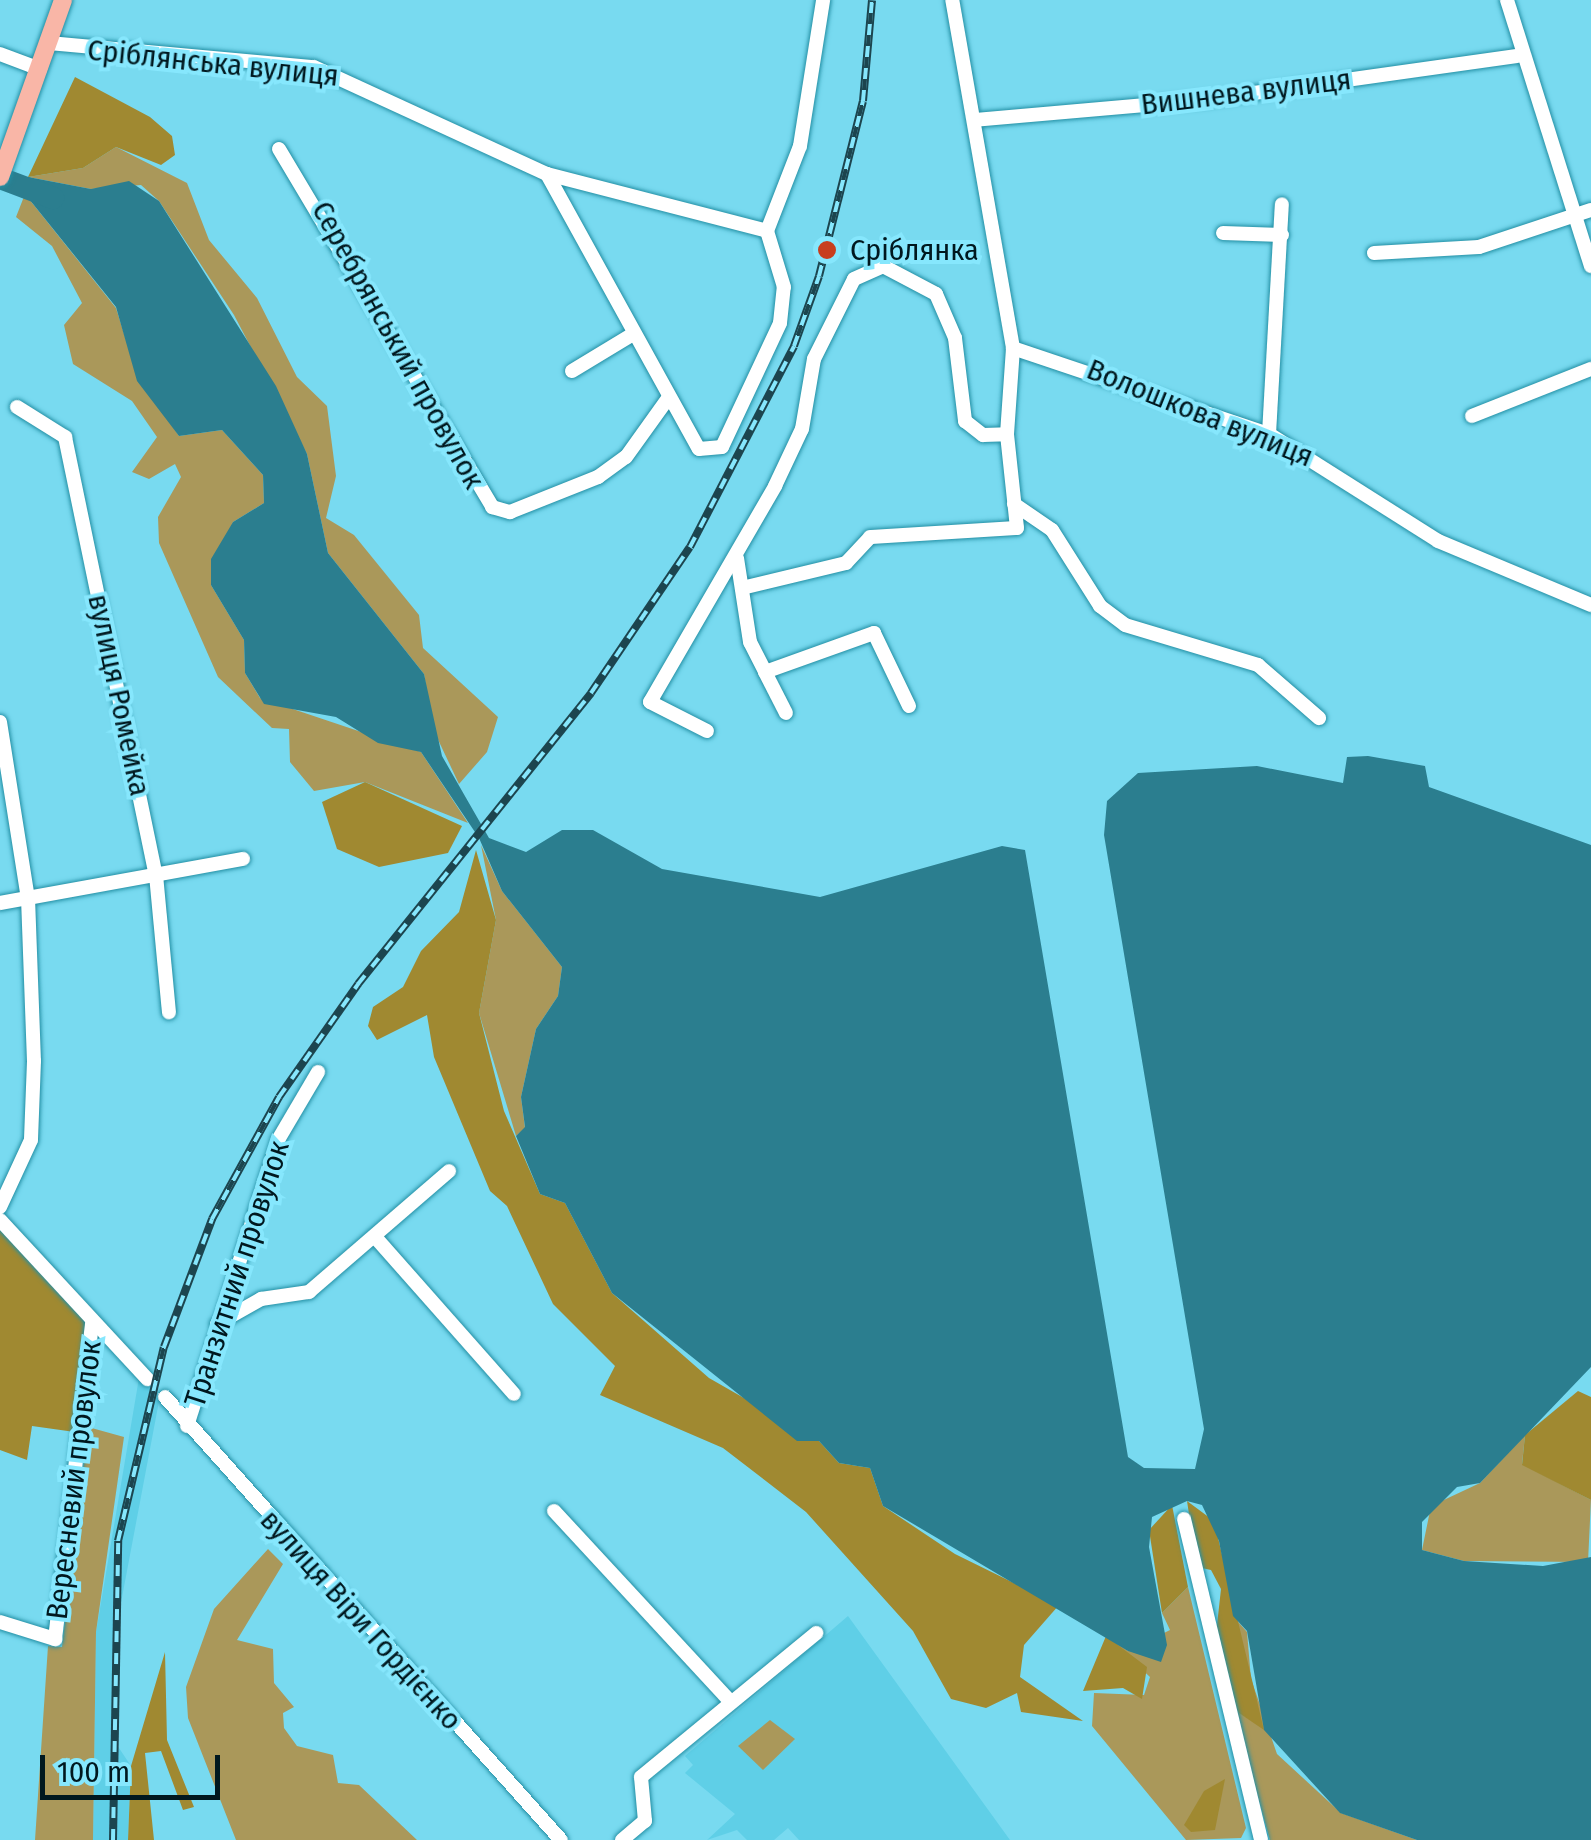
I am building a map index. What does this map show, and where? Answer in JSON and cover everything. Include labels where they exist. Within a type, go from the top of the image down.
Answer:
[{"type":"main road","points":[[0,177],[64,0]]},
{"type":"street","points":[[547,174],[699,449],[722,448],[780,323],[784,287],[768,231],[800,146],[823,0]]},
{"type":"street","points":[[742,588],[846,563],[870,537],[1017,528],[1008,434],[1013,348],[952,0]]},
{"type":"street","points":[[1507,0],[1517,56],[1584,213],[1591,266]]},
{"type":"street","name":"Сріблянська вулиця","points":[[49,42],[352,77],[547,174],[768,231]]},
{"type":"street","points":[[0,54],[40,69]]},
{"type":"street","name":"Вишнева вулиця","points":[[974,120],[1204,100],[1517,56]]},
{"type":"street","name":"Серебрянський провулок","points":[[279,149],[305,179],[492,507],[510,512],[598,477],[626,457],[669,397]]},
{"type":"street","points":[[1269,434],[1282,204]]},
{"type":"street","points":[[1374,253],[1479,247],[1584,213]]},
{"type":"street","points":[[1222,233],[1282,234]]},
{"type":"street","points":[[707,731],[650,702],[737,557],[802,429],[822,340],[866,268],[898,271],[936,294],[954,338],[965,421],[983,436],[1008,434]]},
{"type":"street","points":[[572,371],[634,334]]},
{"type":"street","name":"Волошкова вулиця","points":[[1013,348],[1269,434],[1438,541],[1591,605]]},
{"type":"street","points":[[1472,416],[1591,369]]},
{"type":"street","name":"вулиця Ромейка","points":[[17,407],[65,438],[156,875],[169,1012]]},
{"type":"street","points":[[1014,504],[1052,530],[1100,606],[1125,625],[1258,666],[1319,718]]},
{"type":"street","points":[[737,557],[765,672],[786,713]]},
{"type":"street","points":[[765,672],[874,632],[909,706]]},
{"type":"street","points":[[0,722],[28,898],[34,1104],[14,1184],[0,1207]]},
{"type":"street","points":[[0,903],[243,860]]},
{"type":"street","name":"Транзитний провулок","points":[[187,1426],[278,1140],[318,1072]]},
{"type":"street","points":[[216,1325],[261,1299],[310,1292],[448,1171]]},
{"type":"street","points":[[0,1193],[14,1184]]},
{"type":"street","points":[[0,1220],[148,1379]]},
{"type":"street","points":[[376,1238],[514,1394]]},
{"type":"street","name":"Вересневий провулок","points":[[0,1622],[55,1640],[92,1323]]},
{"type":"street","name":"вулиця Віри Гордієнко","points":[[165,1397],[561,1840]]},
{"type":"street","points":[[554,1512],[731,1702]]},
{"type":"street","points":[[1184,1519],[1261,1840]]},
{"type":"street","points":[[622,1840],[644,1821],[641,1777],[816,1634]]},
{"type":"shaded area","points":[[75,77],[150,117],[172,136],[175,155],[161,165],[116,147],[83,168],[28,177]]},
{"type":"shaded area","points":[[116,147],[187,183],[209,240],[257,298],[297,377],[327,406],[336,476],[326,518],[354,535],[419,615],[423,648],[498,717],[487,752],[459,784],[433,729],[424,674],[328,553],[307,454],[234,315],[159,201],[141,185],[91,189],[28,177],[83,168]]},
{"type":"shaded area","points":[[28,177],[91,189],[129,181],[159,201],[276,386],[307,454],[328,553],[424,674],[442,756],[489,838],[526,852],[562,830],[593,830],[662,869],[820,897],[1002,846],[1025,850],[1128,1457],[1144,1468],[1195,1469],[1204,1429],[1104,835],[1107,801],[1138,773],[1257,766],[1343,783],[1347,757],[1368,756],[1425,766],[1429,787],[1591,845],[1591,1367],[1480,1483],[1457,1487],[1422,1522],[1422,1550],[1464,1561],[1543,1566],[1591,1557],[1591,1840],[1417,1840],[1340,1813],[1264,1730],[1247,1631],[1233,1616],[1219,1541],[1202,1505],[1187,1501],[1152,1517],[1149,1547],[1167,1645],[1161,1662],[1128,1651],[883,1506],[870,1468],[839,1463],[819,1441],[797,1441],[612,1293],[565,1203],[540,1194],[516,1136],[525,1127],[521,1097],[536,1029],[558,996],[562,967],[502,891],[479,838],[421,752],[378,743],[336,717],[264,704],[245,673],[244,640],[211,585],[211,559],[233,522],[264,503],[263,475],[222,430],[179,436],[137,381],[116,307],[25,194]]},
{"type":"shaded area","points":[[25,194],[116,308],[135,369],[179,436],[222,430],[263,475],[264,503],[233,522],[211,585],[244,640],[245,673],[260,698],[421,752],[468,823],[365,782],[314,791],[290,762],[289,729],[272,728],[218,677],[159,543],[158,517],[181,477],[175,464],[149,479],[132,472],[157,437],[132,401],[73,364],[64,325],[82,303],[52,246],[16,217]]},
{"type":"shaded area","points":[[365,782],[462,826],[448,853],[379,867],[337,849],[322,802]]},
{"type":"shaded area","points":[[481,845],[502,891],[562,967],[558,996],[536,1029],[521,1097],[525,1128],[516,1136],[479,1013],[496,920]]},
{"type":"shaded area","points":[[476,850],[496,920],[479,1013],[504,1111],[540,1194],[565,1203],[612,1293],[709,1378],[819,1441],[839,1463],[870,1468],[883,1506],[955,1554],[1059,1605],[1024,1645],[1020,1677],[1083,1721],[1021,1712],[1017,1693],[986,1708],[951,1699],[913,1631],[806,1512],[723,1448],[600,1395],[615,1366],[553,1304],[507,1206],[490,1191],[434,1057],[427,1015],[377,1040],[368,1026],[373,1007],[403,987],[421,951],[459,912]]},
{"type":"shaded area","points":[[0,1220],[92,1323],[82,1433],[32,1426],[27,1460],[0,1450]]},
{"type":"shaded area","points":[[140,1372],[160,1396],[120,1608],[117,1745],[131,1766],[128,1840],[93,1840],[96,1632]]},
{"type":"shaded area","points":[[1578,1391],[1591,1397],[1591,1500],[1522,1465],[1525,1435]]},
{"type":"shaded area","points":[[88,1427],[124,1437],[96,1632],[93,1840],[35,1840],[48,1646],[62,1647]]},
{"type":"shaded area","points":[[1525,1435],[1522,1464],[1591,1500],[1588,1562],[1464,1561],[1422,1550],[1431,1506],[1480,1483]]},
{"type":"shaded area","points":[[1187,1501],[1214,1521],[1264,1730],[1233,1709],[1216,1634],[1221,1589],[1211,1570],[1197,1567]]},
{"type":"shaded area","points":[[1172,1505],[1188,1587],[1162,1613],[1149,1530]]},
{"type":"shaded area","points":[[268,1549],[283,1564],[237,1640],[273,1649],[274,1683],[294,1707],[283,1713],[284,1728],[297,1746],[333,1755],[338,1783],[359,1785],[417,1840],[236,1840],[188,1718],[186,1687],[214,1609]]},
{"type":"shaded area","points":[[1188,1587],[1246,1828],[1241,1838],[1186,1840],[1092,1726],[1094,1693],[1144,1695],[1150,1677],[1106,1636],[1128,1651],[1170,1630],[1162,1613]]},
{"type":"shaded area","points":[[848,1616],[1010,1840],[799,1840],[788,1828],[774,1840],[747,1840],[737,1830],[707,1840],[735,1814],[685,1773],[693,1765],[685,1756]]},
{"type":"shaded area","points":[[1233,1616],[1247,1632],[1251,1679],[1277,1754],[1341,1813],[1417,1840],[1270,1840],[1233,1709],[1263,1728]]},
{"type":"shaded area","points":[[1106,1636],[1147,1667],[1142,1699],[1123,1688],[1083,1691]]},
{"type":"shaded area","points":[[165,1652],[167,1740],[194,1807],[183,1810],[161,1751],[145,1753],[154,1840],[128,1840],[131,1766]]},
{"type":"shaded area","points":[[770,1720],[795,1739],[763,1770],[738,1746]]},
{"type":"shaded area","points":[[1225,1779],[1215,1830],[1191,1832],[1184,1825],[1204,1791]]},
{"type":"waterway","name":"Сріблянка","points":[[0,178],[53,198]]},
{"type":"railway","points":[[113,1840],[118,1541],[164,1347],[212,1219],[279,1097],[358,984],[591,693],[690,547],[794,346],[819,276],[863,101],[872,0]]},
{"type":"place","name":"Сріблянка","points":[[827,250]]}]
